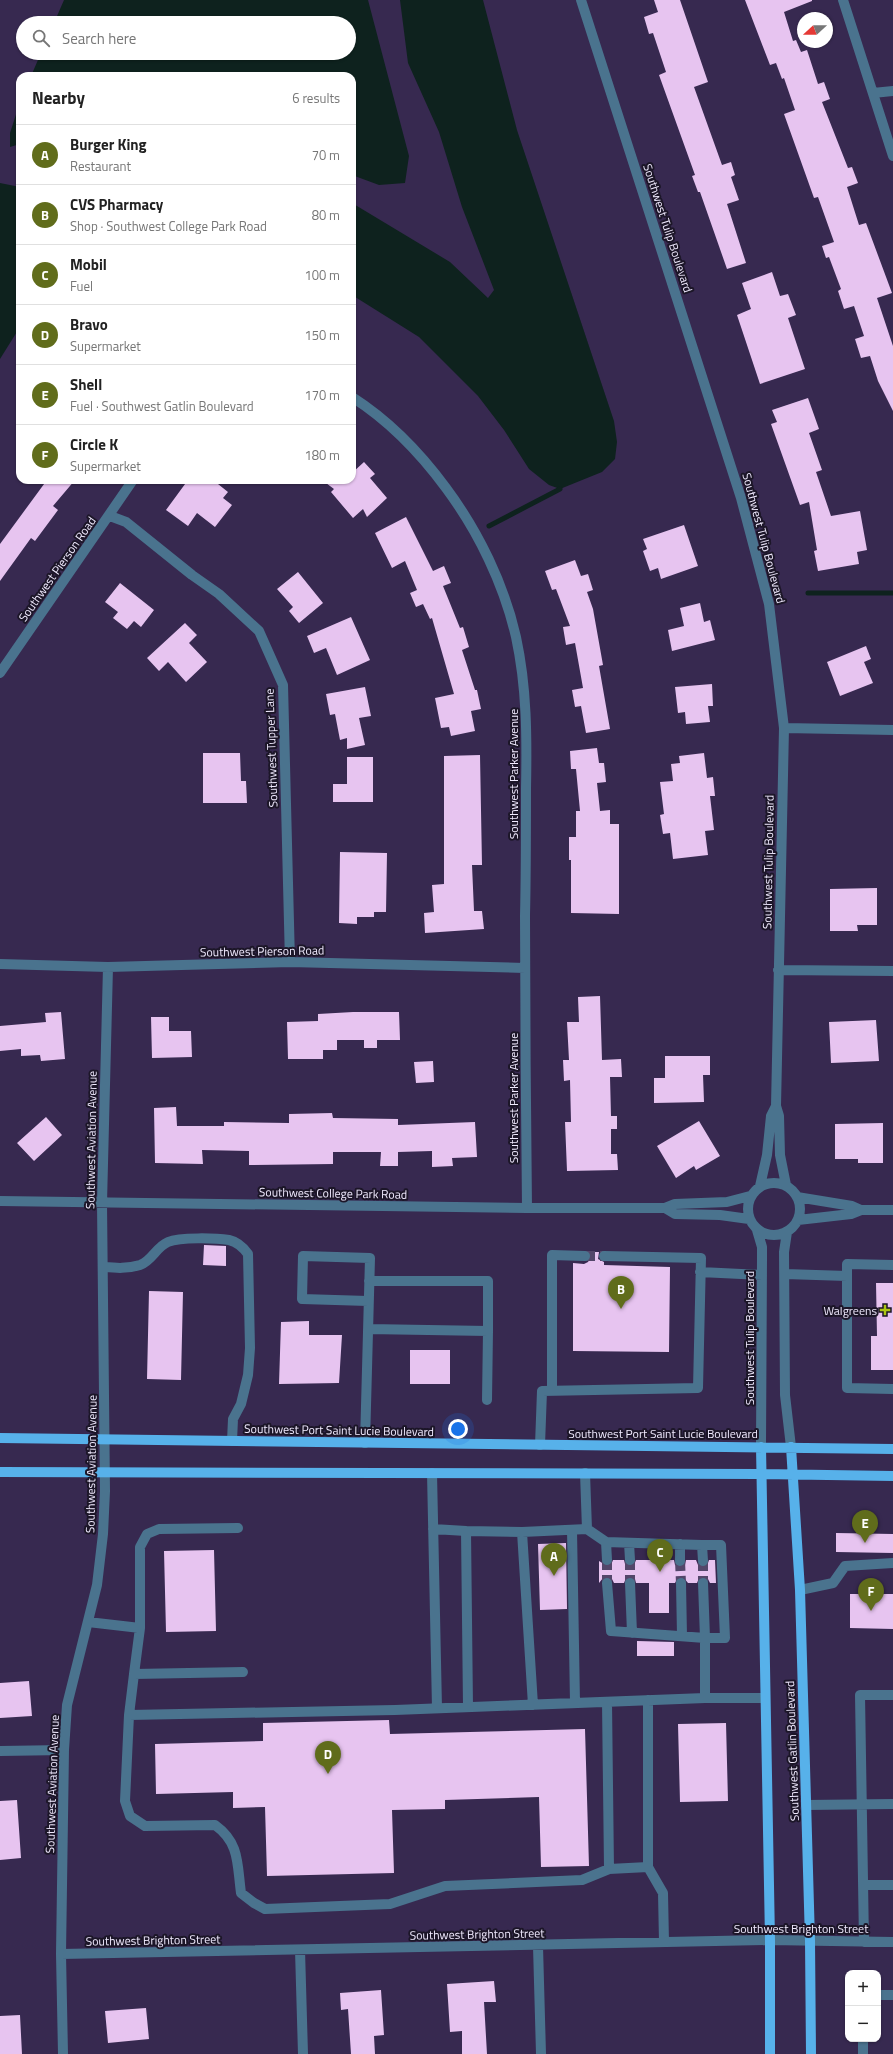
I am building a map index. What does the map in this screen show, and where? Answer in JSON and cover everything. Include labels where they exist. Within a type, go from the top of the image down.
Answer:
[{"type":"main road","name":"Southwest Port Saint Lucie Boulevard","points":[[0,1438],[893,1449]]},
{"type":"main road","name":"Southwest Gatlin Boulevard","points":[[761,1447],[760,1474],[770,1940],[770,2054]]},
{"type":"main road","name":"Southwest Gatlin Boulevard","points":[[791,1447],[794,1474],[800,1590],[810,1941],[811,2054]]},
{"type":"main road","points":[[0,1472],[794,1474],[893,1476]]},
{"type":"street","name":"Southwest Tulip Boulevard","points":[[581,0],[741,498],[769,604],[784,728],[776,1106],[779,1116],[780,1155],[786,1186]]},
{"type":"street","points":[[843,0],[893,156]]},
{"type":"street","points":[[873,93],[893,91]]},
{"type":"street","name":"Southwest Parker Avenue","points":[[356,400],[388,426],[418,454],[459,506],[487,556],[509,613],[522,668],[527,720],[525,968],[527,1208]]},
{"type":"street","name":"Southwest Pierson Road","points":[[0,673],[110,516],[130,484]]},
{"type":"street","name":"Southwest Tupper Lane","points":[[110,516],[126,522],[192,575],[219,594],[259,631],[283,685],[290,962]]},
{"type":"street","points":[[784,728],[893,730]]},
{"type":"street","name":"Southwest Pierson Road","points":[[0,964],[108,967],[290,962],[525,968]]},
{"type":"street","name":"Southwest Aviation Avenue","points":[[63,2054],[61,1954],[64,1750],[67,1705],[97,1585],[103,1534],[106,1473],[102,1203],[108,967]]},
{"type":"street","points":[[778,970],[893,971]]},
{"type":"street","name":"Southwest Tulip Boulevard","points":[[760,1186],[768,1155],[771,1116],[776,1106]]},
{"type":"street","points":[[787,1232],[772,1234],[758,1230],[749,1219],[748,1210],[750,1196],[760,1186],[776,1183],[786,1186],[797,1197],[852,1206],[861,1210]]},
{"type":"street","name":"Southwest College Park Road","points":[[0,1201],[527,1208],[665,1208],[675,1204],[727,1202],[750,1196]]},
{"type":"street","points":[[791,1447],[786,1395],[784,1252],[787,1232],[798,1220],[799,1213],[797,1197]]},
{"type":"street","name":"Southwest College Park Road","points":[[665,1208],[675,1214],[720,1214],[749,1219]]},
{"type":"street","points":[[798,1220],[851,1214],[861,1210],[893,1210]]},
{"type":"street","name":"Southwest Tulip Boulevard","points":[[758,1230],[762,1247],[761,1447]]},
{"type":"street","points":[[103,1267],[128,1268],[142,1264],[153,1256],[160,1247],[170,1241],[194,1239],[229,1240],[242,1246],[248,1254],[250,1348],[248,1375],[240,1404],[233,1419],[232,1441]]},
{"type":"street","points":[[552,1391],[552,1255],[585,1256]]},
{"type":"street","points":[[365,1443],[370,1258],[303,1256],[302,1299],[368,1301]]},
{"type":"street","points":[[540,1445],[542,1391],[698,1388],[701,1258],[604,1256]]},
{"type":"street","points":[[893,1265],[847,1264],[847,1388],[893,1389]]},
{"type":"street","points":[[700,1272],[762,1275]]},
{"type":"street","points":[[785,1274],[847,1276]]},
{"type":"street","points":[[369,1281],[488,1281],[487,1400]]},
{"type":"street","points":[[368,1329],[488,1331]]},
{"type":"street","points":[[432,1473],[437,1708]]},
{"type":"street","points":[[585,1474],[587,1529]]},
{"type":"street","points":[[238,1528],[159,1529],[148,1534],[140,1547],[140,1628],[129,1715],[125,1801],[130,1816],[145,1826],[215,1825],[223,1831],[235,1847],[241,1893],[265,1909],[390,1904],[446,1886],[582,1880],[609,1869],[648,1868]]},
{"type":"street","points":[[433,1529],[522,1532],[587,1529],[606,1542],[722,1545],[725,1638],[705,1638],[611,1631],[607,1583]]},
{"type":"street","points":[[572,1530],[575,1703]]},
{"type":"street","points":[[466,1531],[468,1707]]},
{"type":"street","points":[[522,1532],[534,1705]]},
{"type":"street","points":[[606,1542],[607,1560]]},
{"type":"street","points":[[629,1542],[630,1560]]},
{"type":"street","points":[[680,1544],[680,1561]]},
{"type":"street","points":[[702,1545],[703,1561]]},
{"type":"street","points":[[800,1590],[832,1583],[844,1566],[893,1563]]},
{"type":"street","points":[[630,1583],[632,1633]]},
{"type":"street","points":[[681,1583],[682,1636]]},
{"type":"street","points":[[704,1583],[705,1698]]},
{"type":"street","points":[[88,1622],[140,1628]]},
{"type":"street","points":[[134,1674],[243,1672]]},
{"type":"street","points":[[864,1942],[860,1695],[893,1695]]},
{"type":"street","points":[[129,1715],[437,1708],[705,1698],[765,1698]]},
{"type":"street","points":[[648,1700],[648,1868],[663,1893],[664,1942]]},
{"type":"street","points":[[608,1702],[609,1869]]},
{"type":"street","points":[[0,1751],[64,1750]]},
{"type":"street","points":[[806,1805],[893,1804]]},
{"type":"street","points":[[863,1885],[893,1885]]},
{"type":"street","name":"Southwest Brighton Street","points":[[61,1954],[538,1946],[770,1940],[893,1942]]},
{"type":"street","points":[[538,1946],[541,2054]]},
{"type":"street","points":[[300,1950],[303,2054]]},
{"type":"street","points":[[881,1995],[893,1995]]},
{"type":"street","points":[[863,2042],[863,2054]]},
{"type":"shaded area","points":[[64,0],[368,0],[409,156],[405,183],[379,185],[356,176],[356,72],[33,72],[38,60],[356,60],[356,16],[57,16]]},
{"type":"shaded area","points":[[400,0],[483,0],[517,130],[614,421],[617,442],[615,459],[602,472],[560,489],[549,485],[529,469],[504,430],[478,396],[419,337],[356,298],[356,205],[450,262],[488,298],[494,290],[462,207],[439,132],[408,63]]},
{"type":"shaded area","points":[[16,114],[16,145],[10,147],[10,133]]},
{"type":"shaded area","points":[[0,183],[16,186],[16,333],[0,359]]},
{"type":"building","points":[[654,0],[680,0],[708,82],[694,87],[722,165],[731,162],[735,175],[731,177],[739,200],[727,204],[746,263],[727,269],[700,192],[698,192],[692,176],[695,175],[659,75],[666,72],[653,33],[649,34],[644,17],[658,12]]},
{"type":"building","points":[[745,0],[812,0],[784,12],[793,41],[796,40],[797,42],[797,48],[799,48],[801,52],[807,50],[818,84],[824,82],[830,99],[822,102],[848,168],[852,167],[858,183],[847,187],[859,225],[866,223],[892,293],[877,298],[893,346],[893,411],[878,381],[870,356],[861,358],[855,339],[864,336],[854,306],[844,309],[838,291],[841,289],[829,257],[826,258],[822,246],[834,242],[818,197],[814,198],[784,114],[795,110],[784,78],[782,79],[776,63],[770,65]]},
{"type":"building","points":[[772,272],[780,296],[788,294],[796,315],[788,318],[805,369],[760,384],[737,315],[751,309],[742,283]]},
{"type":"building","points":[[808,398],[819,429],[809,433],[822,470],[816,472],[831,516],[860,511],[867,550],[857,552],[859,564],[818,571],[814,551],[817,550],[809,502],[800,505],[771,424],[777,422],[772,410]]},
{"type":"building","points":[[364,462],[375,474],[370,478],[387,498],[367,517],[363,509],[353,518],[331,492],[334,489],[327,484],[356,484],[356,469]]},
{"type":"building","points":[[44,484],[72,484],[53,506],[58,510],[35,541],[31,538],[0,581],[0,544]]},
{"type":"building","points":[[185,484],[218,484],[228,492],[223,498],[232,505],[215,527],[197,513],[188,526],[166,510]]},
{"type":"building","points":[[406,517],[433,571],[444,566],[451,583],[443,586],[460,628],[463,627],[469,647],[462,650],[475,690],[477,690],[481,709],[471,711],[475,731],[451,736],[449,727],[441,728],[435,698],[454,694],[432,618],[430,619],[423,604],[416,607],[410,593],[417,590],[405,561],[392,568],[375,533]]},
{"type":"building","points":[[684,525],[698,566],[661,579],[658,568],[650,571],[643,551],[647,549],[643,539]]},
{"type":"building","points":[[575,560],[581,576],[588,574],[593,590],[587,592],[593,609],[603,665],[599,666],[610,729],[586,733],[581,706],[575,707],[572,690],[583,688],[575,643],[566,645],[563,627],[570,626],[556,589],[552,590],[545,571]]},
{"type":"building","points":[[298,572],[323,603],[299,623],[289,611],[293,607],[277,589]]},
{"type":"building","points":[[120,583],[154,610],[141,627],[134,621],[127,629],[113,618],[118,612],[105,602]]},
{"type":"building","points":[[700,603],[704,622],[710,620],[715,640],[672,651],[668,630],[684,626],[680,608]]},
{"type":"building","points":[[351,617],[370,660],[337,675],[326,648],[314,653],[307,636]]},
{"type":"building","points":[[185,623],[197,635],[189,643],[207,662],[186,682],[168,662],[159,671],[147,658]]},
{"type":"building","points":[[866,646],[871,659],[864,662],[873,683],[840,696],[827,662]]},
{"type":"building","points":[[712,684],[713,706],[708,706],[710,722],[686,724],[685,712],[678,713],[675,687]]},
{"type":"building","points":[[365,687],[371,716],[359,718],[365,745],[347,749],[347,738],[340,740],[335,714],[330,715],[326,694]]},
{"type":"building","points":[[597,748],[599,763],[604,763],[606,782],[597,783],[600,811],[610,810],[610,824],[619,824],[619,914],[571,913],[571,860],[569,860],[569,837],[576,837],[576,811],[580,811],[576,769],[571,769],[570,751]]},
{"type":"building","points":[[203,753],[240,753],[241,781],[246,781],[247,803],[203,803]]},
{"type":"building","points":[[704,753],[707,778],[713,777],[715,796],[710,796],[714,830],[705,831],[708,855],[673,859],[670,833],[663,834],[660,815],[664,814],[660,782],[673,781],[671,764],[680,763],[679,756]]},
{"type":"building","points":[[480,755],[482,865],[472,865],[474,911],[482,911],[484,929],[425,933],[424,913],[434,912],[432,885],[444,884],[444,756]]},
{"type":"building","points":[[347,757],[373,757],[373,802],[333,802],[333,784],[347,784]]},
{"type":"building","points":[[340,852],[387,853],[386,912],[374,912],[374,917],[357,917],[357,924],[339,923]]},
{"type":"building","points":[[877,888],[877,925],[857,925],[858,931],[830,931],[830,889]]},
{"type":"building","points":[[600,996],[602,1060],[621,1059],[622,1077],[610,1077],[611,1116],[617,1116],[617,1129],[611,1129],[611,1154],[617,1154],[618,1170],[567,1171],[565,1122],[571,1122],[570,1080],[564,1081],[563,1060],[569,1060],[567,1022],[579,1022],[578,997]]},
{"type":"building","points":[[61,1012],[65,1059],[41,1061],[40,1055],[21,1056],[21,1049],[0,1051],[0,1026],[46,1022],[45,1013]]},
{"type":"building","points":[[399,1012],[400,1040],[377,1040],[377,1048],[364,1048],[364,1040],[337,1040],[337,1050],[323,1050],[323,1059],[288,1059],[287,1022],[318,1021],[318,1014]]},
{"type":"building","points":[[151,1017],[169,1017],[169,1031],[191,1031],[192,1057],[152,1058]]},
{"type":"building","points":[[876,1020],[879,1061],[831,1063],[829,1022]]},
{"type":"building","points":[[665,1056],[710,1056],[710,1075],[703,1075],[704,1102],[654,1103],[654,1078],[665,1078]]},
{"type":"building","points":[[433,1061],[434,1082],[416,1083],[414,1062]]},
{"type":"building","points":[[176,1107],[177,1126],[224,1126],[224,1122],[289,1123],[289,1114],[332,1113],[333,1118],[398,1119],[398,1125],[475,1122],[477,1157],[452,1158],[453,1166],[432,1167],[432,1151],[398,1152],[398,1166],[380,1166],[381,1152],[333,1152],[333,1164],[249,1165],[249,1151],[202,1150],[203,1164],[155,1163],[154,1108]]},
{"type":"building","points":[[46,1117],[62,1135],[34,1161],[17,1143]]},
{"type":"building","points":[[699,1121],[720,1156],[696,1170],[694,1166],[676,1178],[657,1146]]},
{"type":"building","points":[[883,1123],[883,1163],[858,1163],[858,1159],[835,1159],[835,1124]]},
{"type":"building","points":[[204,1245],[226,1246],[226,1266],[203,1265]]},
{"type":"building","points":[[590,1252],[599,1252],[598,1259],[604,1262],[604,1265],[670,1267],[669,1352],[573,1351],[573,1263],[584,1264],[588,1262],[591,1257]]},
{"type":"building","name":"Walgreens","points":[[876,1283],[893,1283],[893,1370],[871,1370],[871,1336],[877,1336]]},
{"type":"building","points":[[149,1291],[183,1292],[181,1380],[147,1379]]},
{"type":"building","points":[[309,1321],[309,1335],[342,1335],[339,1383],[279,1384],[281,1322]]},
{"type":"building","points":[[410,1350],[450,1350],[450,1384],[410,1384]]},
{"type":"building","points":[[836,1533],[893,1534],[893,1553],[836,1552]]},
{"type":"building","points":[[566,1543],[567,1609],[540,1610],[538,1544]]},
{"type":"building","points":[[214,1550],[216,1631],[166,1632],[164,1551]]},
{"type":"building","points":[[613,1560],[624,1560],[625,1564],[630,1566],[634,1565],[636,1560],[674,1560],[675,1565],[680,1567],[685,1565],[686,1560],[696,1560],[698,1565],[703,1567],[707,1566],[709,1560],[715,1560],[716,1583],[710,1583],[708,1579],[703,1577],[699,1578],[697,1583],[688,1583],[684,1578],[678,1577],[675,1583],[669,1583],[669,1613],[649,1613],[649,1583],[636,1583],[635,1579],[630,1577],[626,1578],[624,1583],[614,1583],[612,1579],[607,1577],[603,1578],[599,1583],[599,1561],[607,1566],[611,1565]]},
{"type":"building","points":[[850,1594],[893,1594],[893,1629],[850,1628]]},
{"type":"building","points":[[637,1641],[674,1642],[674,1656],[637,1656]]},
{"type":"building","points":[[29,1681],[32,1716],[0,1718],[0,1683]]},
{"type":"building","points":[[389,1720],[390,1734],[585,1729],[589,1866],[541,1867],[539,1797],[445,1800],[445,1809],[392,1810],[394,1873],[267,1876],[265,1807],[233,1808],[233,1792],[156,1794],[155,1744],[263,1741],[263,1723]]},
{"type":"building","points":[[726,1723],[728,1801],[680,1802],[678,1724]]},
{"type":"building","points":[[17,1800],[21,1858],[0,1860],[0,1801]]},
{"type":"building","points":[[494,1981],[496,2002],[484,2002],[487,2054],[462,2054],[462,2031],[450,2032],[447,1984]]},
{"type":"building","points":[[381,1990],[384,2035],[374,2036],[375,2054],[351,2054],[348,2009],[341,2010],[340,1993]]},
{"type":"building","points":[[146,2008],[149,2039],[108,2043],[105,2011]]},
{"type":"building","points":[[20,2015],[22,2054],[0,2054],[0,2016]]},
{"type":"waterway","points":[[489,526],[560,489]]},
{"type":"waterway","points":[[808,593],[893,593]]},
{"type":"tunnel","points":[[585,1256],[604,1256]]},
{"type":"tunnel","points":[[607,1560],[607,1583]]},
{"type":"tunnel","points":[[630,1560],[630,1583]]},
{"type":"tunnel","points":[[680,1561],[681,1583]]},
{"type":"tunnel","points":[[703,1561],[703,1583]]},
{"type":"place","name":"CVS Pharmacy","points":[[621,1309]]},
{"type":"place","name":"Walgreens","points":[[885,1310]]},
{"type":"place","name":"Shell","points":[[865,1543]]},
{"type":"place","name":"Mobil","points":[[660,1572]]},
{"type":"place","name":"Burger King","points":[[554,1576]]},
{"type":"place","name":"Circle K","points":[[871,1611]]},
{"type":"place","name":"Bravo","points":[[328,1774]]}]
